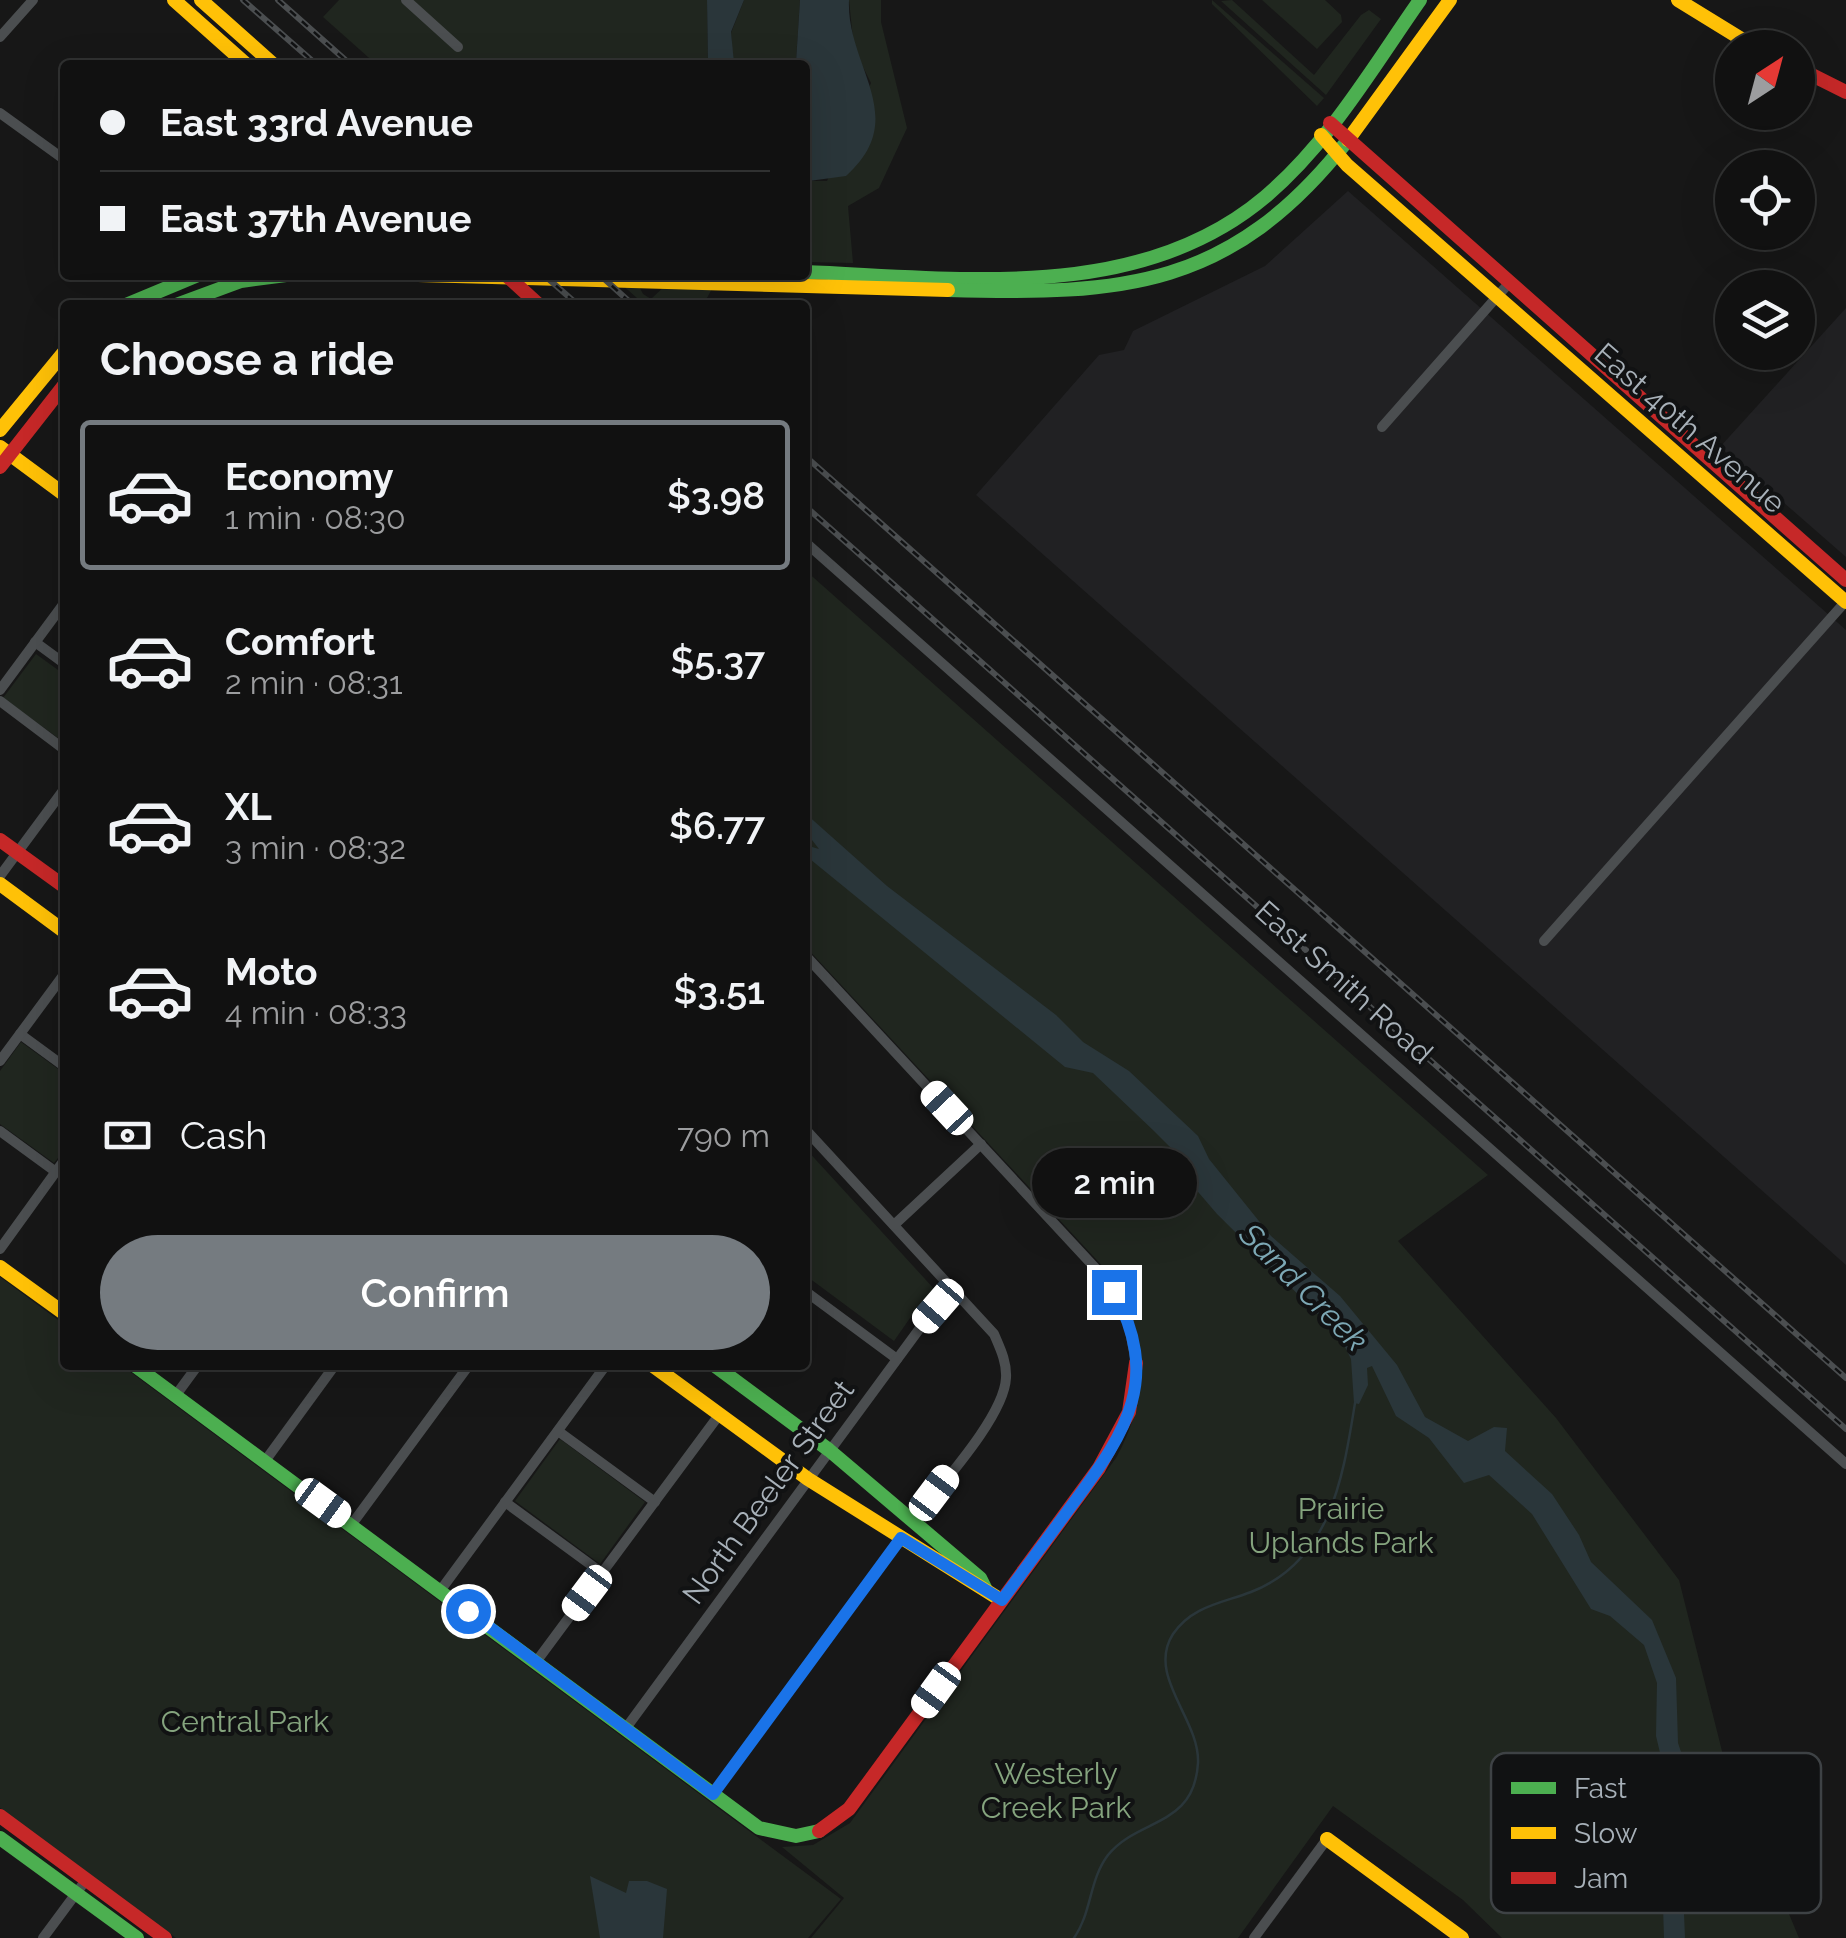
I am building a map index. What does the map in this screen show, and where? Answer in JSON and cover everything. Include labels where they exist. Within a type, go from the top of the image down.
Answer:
[{"type":"main road","points":[[174,0],[242,60]]},
{"type":"main road","points":[[201,0],[268,60]]},
{"type":"main road","points":[[810,278],[1074,276],[1133,267],[1194,245],[1234,222],[1282,181],[1326,129],[1420,0]]},
{"type":"main road","points":[[810,278],[1060,294],[1153,284],[1214,260],[1258,233],[1294,202],[1349,139],[1450,0]]},
{"type":"main road","points":[[1678,0],[1727,30]]},
{"type":"main road","points":[[1815,76],[1846,92]]},
{"type":"main road","name":"East 40th Avenue","points":[[1326,129],[1349,139],[1846,580]]},
{"type":"main road","name":"East 40th Avenue","points":[[1326,129],[1337,153],[1846,602]]},
{"type":"main road","points":[[138,300],[186,280]]},
{"type":"main road","points":[[190,300],[248,280]]},
{"type":"main road","points":[[511,280],[533,300]]},
{"type":"main road","points":[[0,430],[60,357]]},
{"type":"main road","points":[[0,468],[5,451],[60,390]]},
{"type":"main road","points":[[5,451],[60,490]]},
{"type":"main road","points":[[0,840],[60,883]]},
{"type":"main road","points":[[0,884],[60,928]]},
{"type":"main road","points":[[0,1267],[60,1310]]},
{"type":"main road","points":[[141,1370],[713,1794],[760,1828],[788,1839],[809,1836],[837,1821],[849,1808],[1114,1448],[1133,1406],[1136,1363]]},
{"type":"main road","points":[[659,1370],[808,1479],[1002,1600]]},
{"type":"main road","points":[[721,1370],[829,1450],[980,1578],[985,1588]]},
{"type":"main road","points":[[0,1816],[165,1938]]},
{"type":"main road","points":[[0,1838],[137,1938]]},
{"type":"main road","points":[[1326,1839],[1462,1938]]},
{"type":"street","points":[[0,37],[33,0]]},
{"type":"street","points":[[406,0],[458,47]]},
{"type":"street","points":[[0,113],[60,156]]},
{"type":"street","points":[[1382,427],[1510,282]]},
{"type":"street","points":[[1704,476],[1716,464]]},
{"type":"street","name":"East Smith Road","points":[[810,546],[1846,1464]]},
{"type":"street","name":"East 40th Avenue","points":[[1544,941],[1846,602]]},
{"type":"street","points":[[0,690],[60,609]]},
{"type":"street","points":[[36,642],[60,660]]},
{"type":"street","points":[[0,702],[60,746]]},
{"type":"street","points":[[0,876],[60,795]]},
{"type":"street","points":[[810,959],[1114,1292],[1127,1316],[1136,1363]]},
{"type":"street","points":[[0,1061],[60,980]]},
{"type":"street","points":[[20,1034],[60,1063]]},
{"type":"street","points":[[0,1131],[56,1172]]},
{"type":"street","points":[[810,1134],[994,1334],[1007,1376],[996,1410],[912,1522]]},
{"type":"street","points":[[894,1225],[981,1144]]},
{"type":"street","points":[[0,1249],[60,1166]]},
{"type":"street","name":"North Beeler Street","points":[[626,1728],[897,1359],[956,1291]]},
{"type":"street","points":[[810,1296],[897,1359]]},
{"type":"street","points":[[176,1396],[194,1370]]},
{"type":"street","points":[[264,1460],[326,1370]]},
{"type":"street","points":[[352,1524],[464,1370]]},
{"type":"street","points":[[440,1591],[602,1370]]},
{"type":"street","points":[[536,1662],[719,1415]]},
{"type":"street","points":[[558,1431],[655,1502]]},
{"type":"street","points":[[505,1502],[602,1574]]},
{"type":"street","points":[[713,1794],[901,1538]]},
{"type":"street","points":[[1271,1938],[1257,1934],[1326,1839]]},
{"type":"street","points":[[43,1938],[86,1880]]},
{"type":"shaded area","points":[[1348,191],[1846,630],[1846,1265],[976,495],[1099,355],[1124,350],[1133,331],[1265,266]]},
{"type":"shaded area","points":[[1846,308],[1846,557],[1720,447],[1790,370],[1815,370],[1815,342]]},
{"type":"green space","points":[[339,0],[707,0],[708,60],[371,60],[323,17]]},
{"type":"green space","points":[[744,0],[800,0],[796,60],[733,60],[731,33]]},
{"type":"green space","points":[[849,0],[881,0],[881,22],[907,128],[879,188],[848,206],[853,263],[810,262],[810,181],[827,181],[871,83],[854,49]]},
{"type":"green space","points":[[1212,0],[1324,98],[1317,106],[1212,4]]},
{"type":"green space","points":[[1232,0],[1314,75],[1361,15],[1369,10],[1381,19],[1326,95],[1221,1]]},
{"type":"green space","points":[[1262,0],[1325,0],[1341,15],[1342,22],[1317,49]]},
{"type":"green space","points":[[617,280],[636,280],[643,294],[651,299],[666,285],[713,287],[706,300],[639,300]]},
{"type":"green space","name":"Prairie Uplands Park","points":[[810,574],[1488,1175],[1398,1241],[1556,1418],[1679,1580],[1722,1753],[1491,1753],[1491,1913],[1789,1913],[1799,1938],[1502,1938],[1463,1900],[1333,1806],[1238,1938],[811,1938],[844,1898],[782,1847],[813,1845],[850,1823],[1116,1458],[1127,1434],[1136,1410],[1141,1362],[1131,1315],[1106,1270],[810,951]]},
{"type":"green space","points":[[36,654],[60,671],[60,739],[3,698]]},
{"type":"green space","points":[[21,1042],[60,1070],[60,1155],[54,1163],[0,1124],[0,1071]]},
{"type":"green space","points":[[810,1153],[936,1291],[917,1308],[894,1341],[810,1279]]},
{"type":"green space","name":"Central Park","points":[[0,1277],[60,1321],[60,1370],[128,1370],[841,1899],[808,1938],[176,1938],[0,1808]]},
{"type":"green space","points":[[560,1439],[645,1502],[600,1564],[515,1501]]},
{"type":"water","points":[[707,0],[744,0],[731,32],[734,60],[708,60]]},
{"type":"water","points":[[800,0],[849,0],[851,24],[875,112],[874,133],[865,154],[846,176],[810,181],[810,60],[796,60]]},
{"type":"water","name":"Sand Creek","points":[[810,817],[887,886],[1056,1015],[1083,1042],[1129,1071],[1198,1136],[1209,1159],[1271,1236],[1340,1296],[1397,1365],[1425,1417],[1468,1441],[1494,1427],[1507,1428],[1505,1451],[1552,1494],[1579,1535],[1591,1562],[1652,1620],[1676,1678],[1681,1753],[1660,1753],[1656,1736],[1657,1683],[1644,1645],[1610,1616],[1591,1609],[1532,1514],[1489,1475],[1464,1483],[1429,1438],[1396,1416],[1372,1366],[1367,1368],[1368,1385],[1359,1404],[1354,1403],[1351,1359],[1339,1335],[1217,1214],[1193,1186],[1182,1159],[1093,1073],[1065,1067],[810,859],[810,846],[819,849],[810,837]]},
{"type":"water","points":[[590,1876],[626,1893],[629,1881],[647,1881],[667,1889],[663,1938],[600,1938]]},
{"type":"water","points":[[1663,1913],[1684,1913],[1685,1938],[1664,1938]]},
{"type":"waterway","points":[[1074,1938],[1108,1855],[1121,1843],[1176,1811],[1194,1784],[1196,1747],[1166,1666],[1166,1650],[1173,1634],[1198,1611],[1251,1592],[1278,1578],[1299,1560],[1316,1538],[1338,1487],[1355,1403]]},
{"type":"railway","points":[[243,0],[311,60]]},
{"type":"railway","points":[[278,0],[345,60]]},
{"type":"railway","points":[[550,280],[572,300]]},
{"type":"railway","points":[[606,280],[628,300]]},
{"type":"railway","points":[[810,460],[1846,1378]]},
{"type":"railway","points":[[810,510],[1846,1429]]},
{"type":"traffic: fast","points":[[810,272],[924,278],[1045,277],[1104,269],[1161,255],[1215,231],[1265,197],[1310,153],[1420,0]]},
{"type":"traffic: fast","points":[[948,290],[1068,290],[1170,273],[1216,254],[1261,227],[1304,189],[1348,140]]},
{"type":"traffic: fast","points":[[138,300],[186,280]]},
{"type":"traffic: fast","points":[[190,300],[248,280]]},
{"type":"traffic: fast","points":[[141,1370],[759,1828],[796,1836],[819,1831]]},
{"type":"traffic: fast","points":[[721,1370],[829,1450],[980,1578],[985,1588]]},
{"type":"traffic: fast","points":[[0,1838],[137,1938]]},
{"type":"traffic: slow","points":[[174,0],[241,60]]},
{"type":"traffic: slow","points":[[201,0],[268,60]]},
{"type":"traffic: slow","points":[[1348,140],[1450,0]]},
{"type":"traffic: slow","points":[[1678,0],[1727,30]]},
{"type":"traffic: slow","points":[[1321,135],[1347,165],[1846,602]]},
{"type":"traffic: slow","points":[[595,280],[948,290]]},
{"type":"traffic: slow","points":[[0,430],[60,357]]},
{"type":"traffic: slow","points":[[0,447],[60,491]]},
{"type":"traffic: slow","points":[[0,884],[60,928]]},
{"type":"traffic: slow","points":[[0,1267],[60,1310]]},
{"type":"traffic: slow","points":[[659,1370],[808,1479],[1001,1600]]},
{"type":"traffic: slow","points":[[1327,1839],[1462,1938]]},
{"type":"traffic: jam","points":[[1815,76],[1846,92]]},
{"type":"traffic: jam","points":[[1330,123],[1846,580]]},
{"type":"traffic: jam","points":[[512,280],[534,300]]},
{"type":"traffic: jam","points":[[0,467],[60,390]]},
{"type":"traffic: jam","points":[[0,840],[60,883]]},
{"type":"traffic: jam","points":[[819,1831],[849,1809],[1099,1468],[1129,1412],[1136,1363]]},
{"type":"traffic: jam","points":[[0,1816],[165,1938]]},
{"type":"route","points":[[468,1611],[713,1794],[901,1538],[1002,1600],[1126,1426],[1136,1388],[1134,1338],[1114,1292]]},
{"type":"park label","name":"Westerly Creek Park","points":[[1056,1790]]}]
